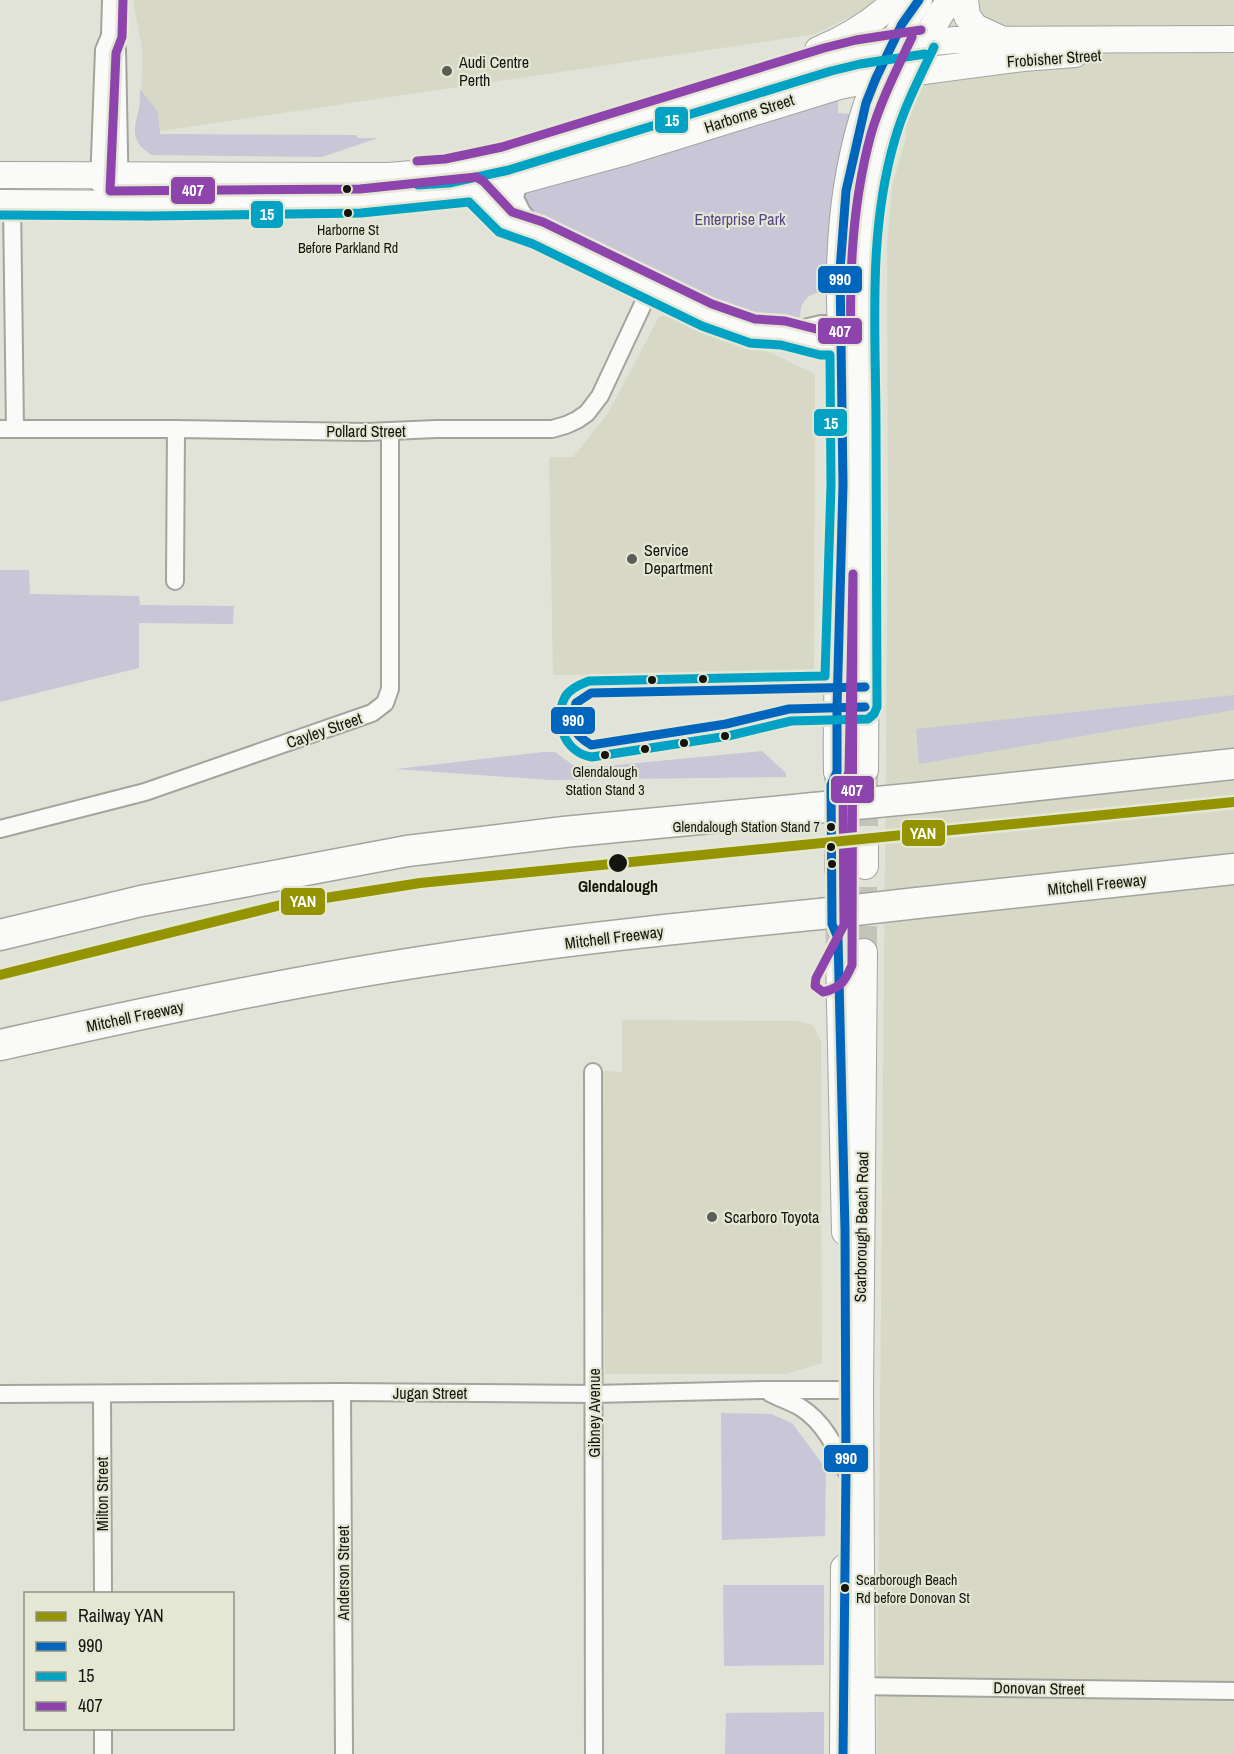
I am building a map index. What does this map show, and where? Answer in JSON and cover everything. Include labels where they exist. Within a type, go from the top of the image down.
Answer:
[{"type":"highway","points":[[0,935],[141,901],[407,851],[564,832],[919,798],[1234,764]]},
{"type":"highway","name":"Mitchell Freeway","points":[[0,1045],[158,1010],[302,982],[434,960],[652,932],[1234,869]]},
{"type":"main road","points":[[789,71],[805,55],[840,41],[879,16],[896,0]]},
{"type":"main road","points":[[865,770],[852,333],[840,270],[846,191],[866,103],[902,24],[919,0]]},
{"type":"main road","points":[[837,772],[843,485],[852,333],[862,292],[870,197],[883,137],[897,97],[923,42],[950,0]]},
{"type":"main road","points":[[965,0],[967,16],[975,27],[1001,39]]},
{"type":"main road","name":"Frobisher Street","points":[[891,46],[923,42],[1001,39],[1234,39]]},
{"type":"main road","name":"Harborne Street","points":[[0,175],[389,176],[447,171],[505,159],[828,59],[891,46]]},
{"type":"main road","name":"Frobisher Street","points":[[876,78],[1023,58],[1077,54],[1234,55]]},
{"type":"main road","name":"Harborne Street","points":[[6,203],[361,201],[474,189],[519,181],[622,153],[814,92],[876,78]]},
{"type":"main road","name":"Scarborough Beach Road","points":[[843,1754],[853,1686],[852,1390],[864,952]]},
{"type":"main road","name":"Scarborough Beach Road","points":[[838,956],[845,1230],[852,1390],[846,1471],[853,1686],[862,1754]]},
{"type":"street","points":[[109,203],[110,175],[104,50],[110,36],[111,0]]},
{"type":"street","points":[[519,181],[515,198],[522,212],[538,233]]},
{"type":"street","points":[[474,189],[505,222],[538,233],[707,315],[753,331],[783,333],[822,343],[852,333]]},
{"type":"street","points":[[6,203],[8,429]]},
{"type":"street","name":"Pollard Street","points":[[8,429],[390,431],[552,429],[577,420],[587,413],[600,396],[651,287]]},
{"type":"street","points":[[175,581],[176,429]]},
{"type":"street","name":"Cayley Street","points":[[0,829],[145,792],[372,713],[385,703],[390,689],[390,431]]},
{"type":"street","name":"Gibney Avenue","points":[[592,1072],[594,1754]]},
{"type":"street","points":[[763,1390],[800,1407],[816,1420],[834,1444],[846,1471]]},
{"type":"street","name":"Jugan Street","points":[[0,1394],[342,1392],[594,1394],[852,1390]]},
{"type":"street","name":"Anderson Street","points":[[342,1392],[344,1754]]},
{"type":"street","name":"Milton Street","points":[[102,1394],[103,1592]]},
{"type":"street","name":"Donovan Street","points":[[853,1686],[1234,1691]]},
{"type":"street","points":[[103,1730],[103,1754]]},
{"type":"shaded area","points":[[133,0],[1234,0],[1234,1754],[877,1754],[888,521],[887,247],[892,186],[907,135],[858,13],[816,34],[141,134],[142,49]]},
{"type":"shaded area","points":[[680,310],[815,374],[814,673],[553,675],[549,457],[573,457],[608,413],[659,317]]},
{"type":"shaded area","name":"Scarboro Toyota","points":[[622,1020],[798,1021],[813,1025],[821,1041],[822,1363],[786,1374],[605,1374],[601,1071],[622,1072]]},
{"type":"green space","points":[[140,89],[158,112],[160,134],[357,135],[357,138],[378,138],[322,157],[152,155],[140,146],[135,135]]},
{"type":"green space","name":"Enterprise Park","points":[[838,98],[838,113],[850,114],[829,230],[828,292],[821,292],[806,298],[800,312],[800,319],[766,319],[733,314],[550,229],[537,220],[523,205],[524,193],[531,188]]},
{"type":"green space","points":[[0,570],[29,570],[30,594],[139,596],[140,605],[234,606],[233,624],[139,623],[139,668],[0,702]]},
{"type":"green space","points":[[1234,695],[1234,710],[919,764],[916,729]]},
{"type":"green space","points":[[762,751],[786,773],[786,777],[550,780],[396,769],[543,752],[555,752],[573,765],[597,767]]},
{"type":"green space","points":[[721,1413],[771,1414],[792,1423],[826,1469],[825,1536],[722,1540]]},
{"type":"green space","points":[[723,1585],[824,1585],[824,1665],[724,1666]]},
{"type":"green space","points":[[824,1712],[824,1754],[725,1754],[726,1713]]},
{"type":"tunnel","points":[[865,770],[865,826]]},
{"type":"tunnel","points":[[837,772],[838,829]]},
{"type":"tunnel","points":[[864,884],[864,952]]},
{"type":"tunnel","points":[[838,887],[839,956]]},
{"type":"rail line","name":"YAN","points":[[0,975],[281,905],[420,883],[1234,802]]},
{"type":"transit line","name":"407","points":[[123,0],[122,37],[116,53],[110,191],[360,189],[476,177],[483,181],[512,212],[543,222],[712,304],[755,319],[785,321],[824,331],[844,331],[851,335],[854,234],[865,159],[880,109],[912,37]]},
{"type":"transit line","name":"990","points":[[843,1754],[846,1471],[845,1230],[838,938],[832,924],[831,785],[837,772],[843,485],[840,270],[846,191],[866,103],[902,24],[919,0]]},
{"type":"transit line","name":"407","points":[[417,161],[445,159],[502,147],[824,48],[856,40],[921,30]]},
{"type":"transit line","name":"15","points":[[0,215],[151,216],[361,213],[469,202],[499,232],[533,244],[702,326],[750,343],[781,345],[820,355],[830,355],[831,485],[825,676],[589,681],[567,694],[560,716],[568,742],[574,749],[592,757],[728,736],[791,721],[868,719],[877,707],[875,283],[880,211],[895,139],[934,47]]},
{"type":"transit line","name":"15","points":[[418,185],[449,183],[509,170],[831,71],[925,54]]},
{"type":"transit line","name":"407","points":[[853,574],[852,965],[842,983],[823,992],[815,986],[816,978],[844,925],[843,788],[849,772],[853,574]]},
{"type":"transit line","name":"990","points":[[865,687],[591,693],[576,703],[573,723],[579,736],[591,745],[726,724],[789,709],[865,707]]},
{"type":"place","name":"Audi Centre Perth","points":[[447,71]]},
{"type":"place","name":"Harborne St Before Parkland Rd","points":[[348,213]]},
{"type":"place","name":"Service Department","points":[[632,559]]},
{"type":"place","name":"Glendalough Station Stand 3","points":[[605,755]]},
{"type":"place","name":"Glendalough Station Stand 7","points":[[831,827]]},
{"type":"place","name":"Glendalough","points":[[618,863]]},
{"type":"place","name":"Scarboro Toyota","points":[[712,1217]]},
{"type":"place","name":"Scarborough Beach Rd before Donovan St","points":[[845,1588]]}]
